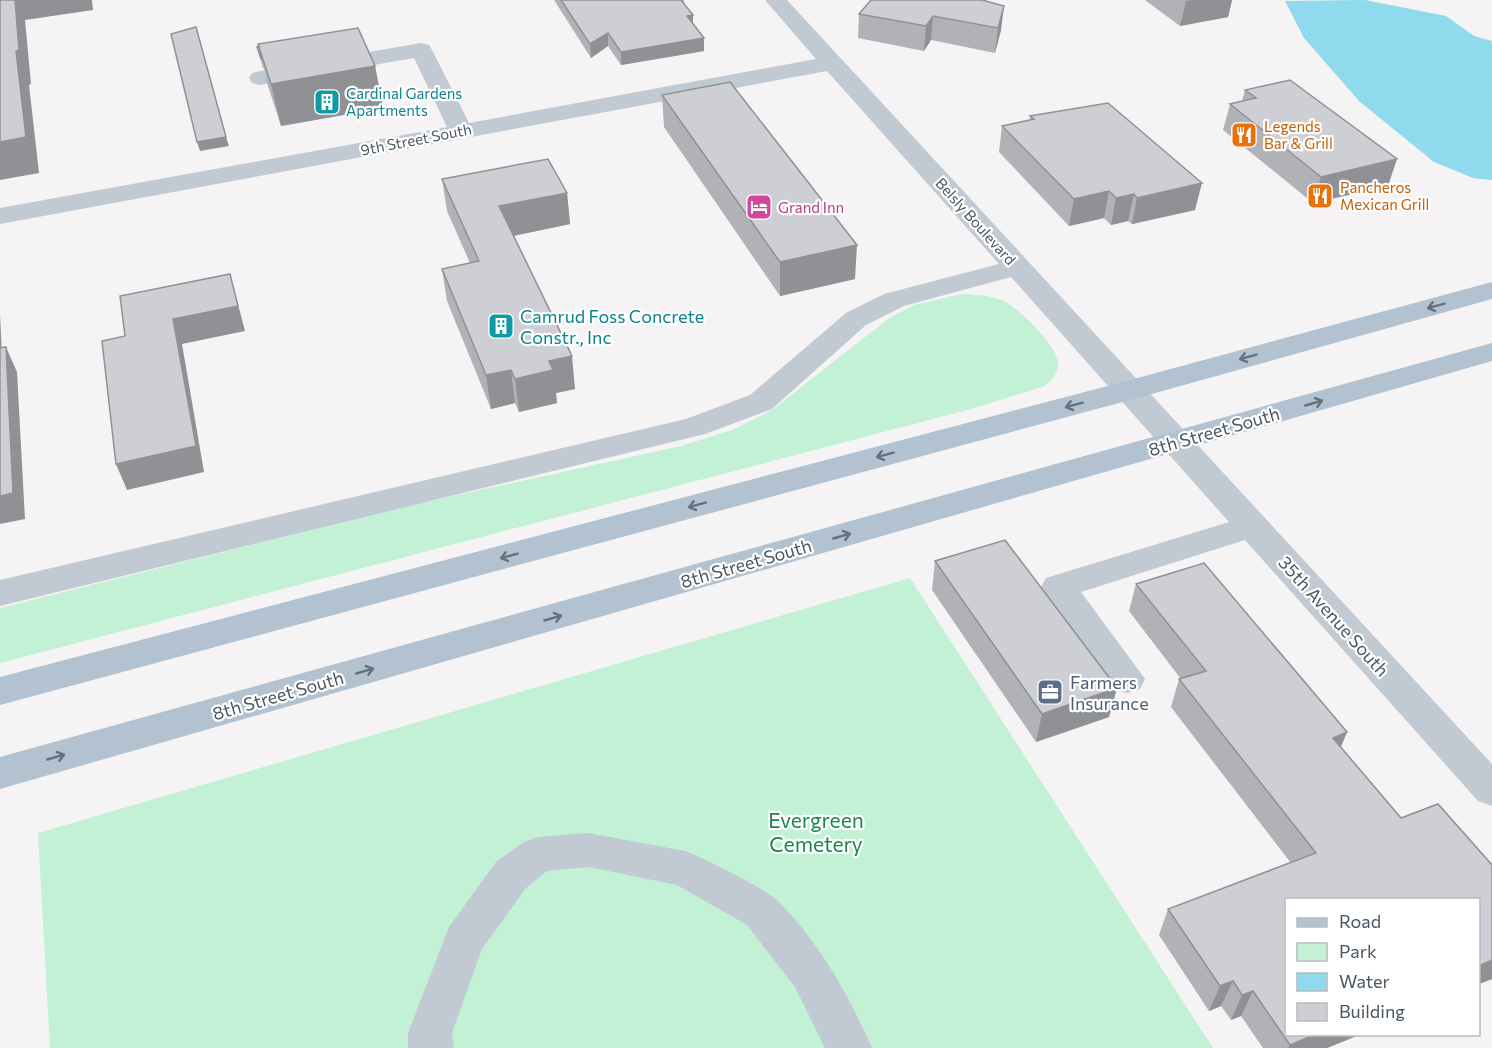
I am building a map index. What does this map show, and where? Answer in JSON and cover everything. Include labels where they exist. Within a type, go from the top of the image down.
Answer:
[{"type":"main road","points":[[0,692],[1130,390],[1492,290]]},
{"type":"main road","name":"8th Street South","points":[[0,773],[1492,352]]},
{"type":"street","name":"Belsly Boulevard","points":[[775,0],[1177,442]]},
{"type":"street","points":[[260,78],[421,50],[461,131]]},
{"type":"street","name":"9th Street South","points":[[0,216],[832,63]]},
{"type":"street","points":[[0,593],[694,427],[761,402],[856,319],[894,300],[1017,267]]},
{"type":"street","name":"35th Avenue South","points":[[1177,442],[1492,790]]},
{"type":"street","points":[[1127,680],[1058,587],[1253,526]]},
{"type":"street","points":[[431,1048],[430,1033],[464,940],[511,875],[538,854],[588,850],[685,869],[762,912],[810,973],[849,1048]]},
{"type":"green space","points":[[961,294],[1002,300],[1022,314],[1039,331],[1053,350],[1058,367],[1053,378],[1045,386],[971,409],[0,663],[0,608],[394,509],[681,446],[732,430],[772,410],[888,319],[914,305]]},
{"type":"green space","name":"Evergreen Cemetery","points":[[910,578],[1213,1048],[50,1048],[38,833]]},
{"type":"water","points":[[1365,0],[1446,16],[1474,36],[1492,41],[1492,180],[1473,178],[1434,162],[1359,101],[1304,38],[1285,1]]},
{"type":"building","points":[[0,0],[15,0],[19,50],[16,51],[26,137],[0,142]]},
{"type":"building","points":[[561,0],[681,0],[693,15],[687,16],[704,38],[621,52],[608,33],[590,44]]},
{"type":"building","points":[[871,0],[982,0],[1004,6],[998,28],[933,16],[926,26],[859,14]]},
{"type":"building","points":[[196,27],[226,137],[197,142],[171,34]]},
{"type":"building","points":[[358,28],[375,66],[271,84],[258,44]]},
{"type":"building","points":[[1290,80],[1397,159],[1321,177],[1230,104],[1256,98],[1245,90]]},
{"type":"building","points":[[730,82],[857,245],[780,262],[662,95]]},
{"type":"building","points":[[1108,103],[1202,183],[1137,198],[1134,194],[1116,198],[1109,191],[1074,199],[1002,126],[1034,119],[1030,116]]},
{"type":"building","points":[[548,159],[567,193],[499,206],[572,356],[549,361],[553,370],[515,379],[511,370],[486,375],[442,269],[479,261],[442,179]]},
{"type":"building","points":[[230,274],[238,306],[173,319],[196,446],[116,464],[102,341],[125,336],[120,296]]},
{"type":"building","points":[[6,347],[13,493],[0,496],[0,348]]},
{"type":"building","points":[[1005,540],[1117,688],[1042,714],[935,561]]},
{"type":"building","points":[[1204,563],[1347,732],[1333,738],[1401,818],[1438,804],[1492,865],[1492,960],[1480,966],[1480,898],[1285,898],[1285,1036],[1312,1036],[1290,1045],[1253,991],[1242,995],[1233,981],[1220,986],[1168,909],[1316,853],[1179,679],[1206,671],[1136,584]]},
{"type":"place","name":"Cardinal Gardens Apartments","points":[[327,102]]},
{"type":"place","name":"Legends Bar & Grill","points":[[1244,135]]},
{"type":"place","name":"Pancheros Mexican Grill","points":[[1320,196]]},
{"type":"place","name":"Grand Inn","points":[[759,207]]},
{"type":"place","name":"Camrud Foss Concrete Constr., Inc","points":[[501,326]]},
{"type":"place","name":"Farmers Insurance","points":[[1050,692]]}]
